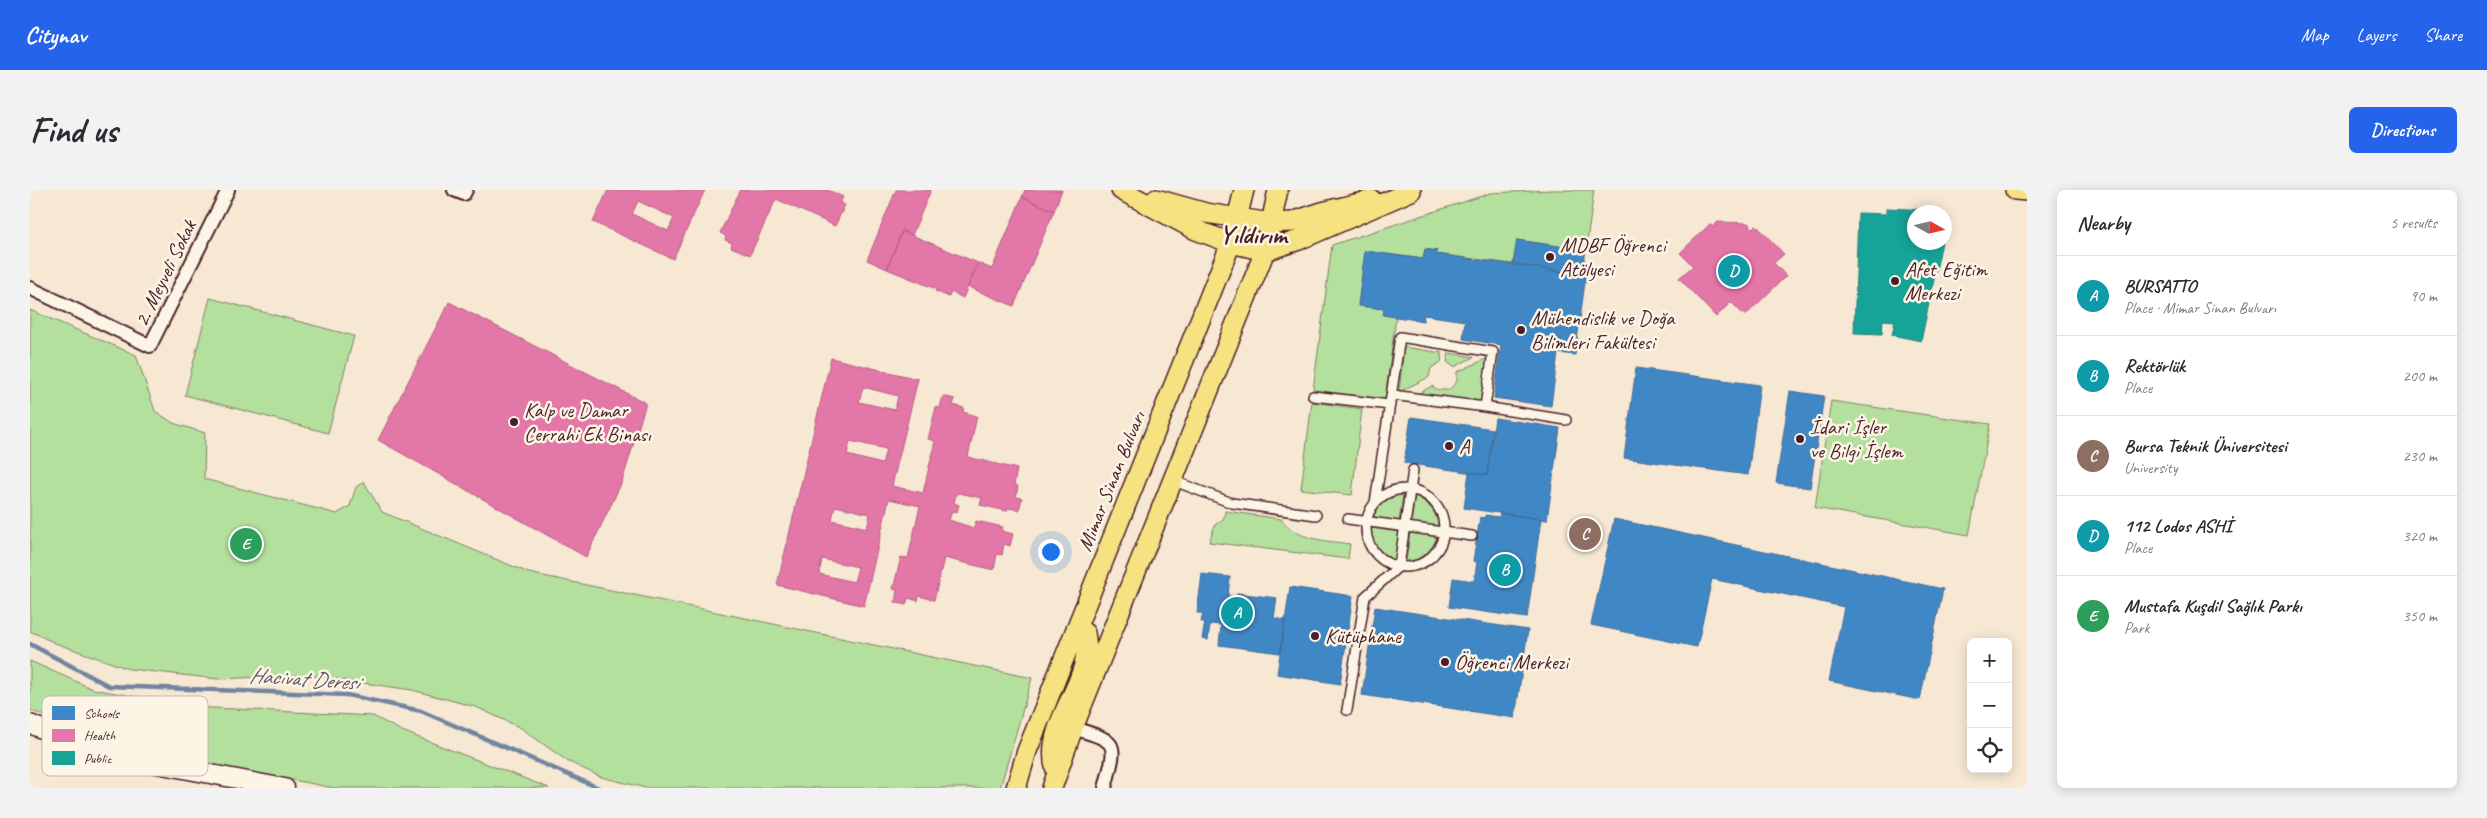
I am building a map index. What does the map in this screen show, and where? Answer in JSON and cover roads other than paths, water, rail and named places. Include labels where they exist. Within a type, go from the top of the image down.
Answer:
[{"type":"main road","points":[[1122,190],[1196,230],[1231,243],[1264,251],[1318,232],[1413,190]]},
{"type":"main road","points":[[1129,190],[1166,203],[1237,219],[1271,223],[1292,222],[1322,212],[1413,190]]},
{"type":"main road","name":"Mimar Sinan Bulvarı","points":[[1016,788],[1026,751],[1231,243],[1244,190]]},
{"type":"main road","points":[[1054,780],[1073,728],[1174,481],[1264,251],[1278,190]]},
{"type":"main road","points":[[1282,190],[1287,206],[1296,210],[1322,212]]},
{"type":"main road","points":[[2015,190],[2027,192]]},
{"type":"main road","points":[[1054,780],[1054,742],[1081,675],[1088,648],[1085,633],[1076,628]]},
{"type":"main road","points":[[30,724],[42,729]]},
{"type":"main road","points":[[208,774],[284,788]]},
{"type":"street","name":"2. Meyveli Sokak","points":[[30,288],[150,346],[228,190]]},
{"type":"street","points":[[454,190],[464,194],[466,190]]},
{"type":"street","points":[[1375,503],[1386,494],[1410,489],[1427,495],[1438,506],[1443,518],[1443,539],[1434,554],[1421,564],[1399,566],[1386,562],[1374,551],[1367,536],[1367,522],[1375,503],[1400,337],[1493,352],[1485,407]]},
{"type":"street","points":[[1392,395],[1566,420]]},
{"type":"street","points":[[1313,396],[1390,405]]},
{"type":"street","points":[[1348,710],[1365,597],[1399,566],[1413,470]]},
{"type":"street","points":[[1174,481],[1232,503],[1316,515]]},
{"type":"street","points":[[1348,519],[1472,536]]},
{"type":"street","points":[[1073,728],[1106,738],[1112,745],[1113,756],[1105,788]]},
{"type":"waterway","name":"Hacivat Deresi","points":[[30,644],[109,686],[347,695],[421,711],[599,788]]},
{"type":"place","name":"MDBF Öğrenci Atölyesi","points":[[1550,257]]},
{"type":"place","name":"112 Lodos ASHİ","points":[[1734,271]]},
{"type":"place","name":"Afet Eğitim Merkezi","points":[[1895,281]]},
{"type":"place","name":"Mühendislik ve Doğa Bilimleri Fakültesi","points":[[1521,330]]},
{"type":"place","name":"Kalp ve Damar Cerrahi Ek Binası","points":[[514,422]]},
{"type":"place","name":"İdari İşler ve Bilgi İşlem","points":[[1800,439]]},
{"type":"place","name":"A","points":[[1449,446]]},
{"type":"place","name":"Bursa Teknik Üniversitesi","points":[[1585,534]]},
{"type":"place","name":"Mustafa Kuşdil Sağlık Parkı","points":[[246,544]]},
{"type":"place","name":"Rektörlük","points":[[1505,570]]},
{"type":"place","name":"BURSATTO","points":[[1237,613]]},
{"type":"place","name":"Kütüphane","points":[[1315,636]]},
{"type":"place","name":"Öğrenci Merkezi","points":[[1445,662]]},
{"type":"district","name":"Yıldırım","points":[[1253,234]]}]
